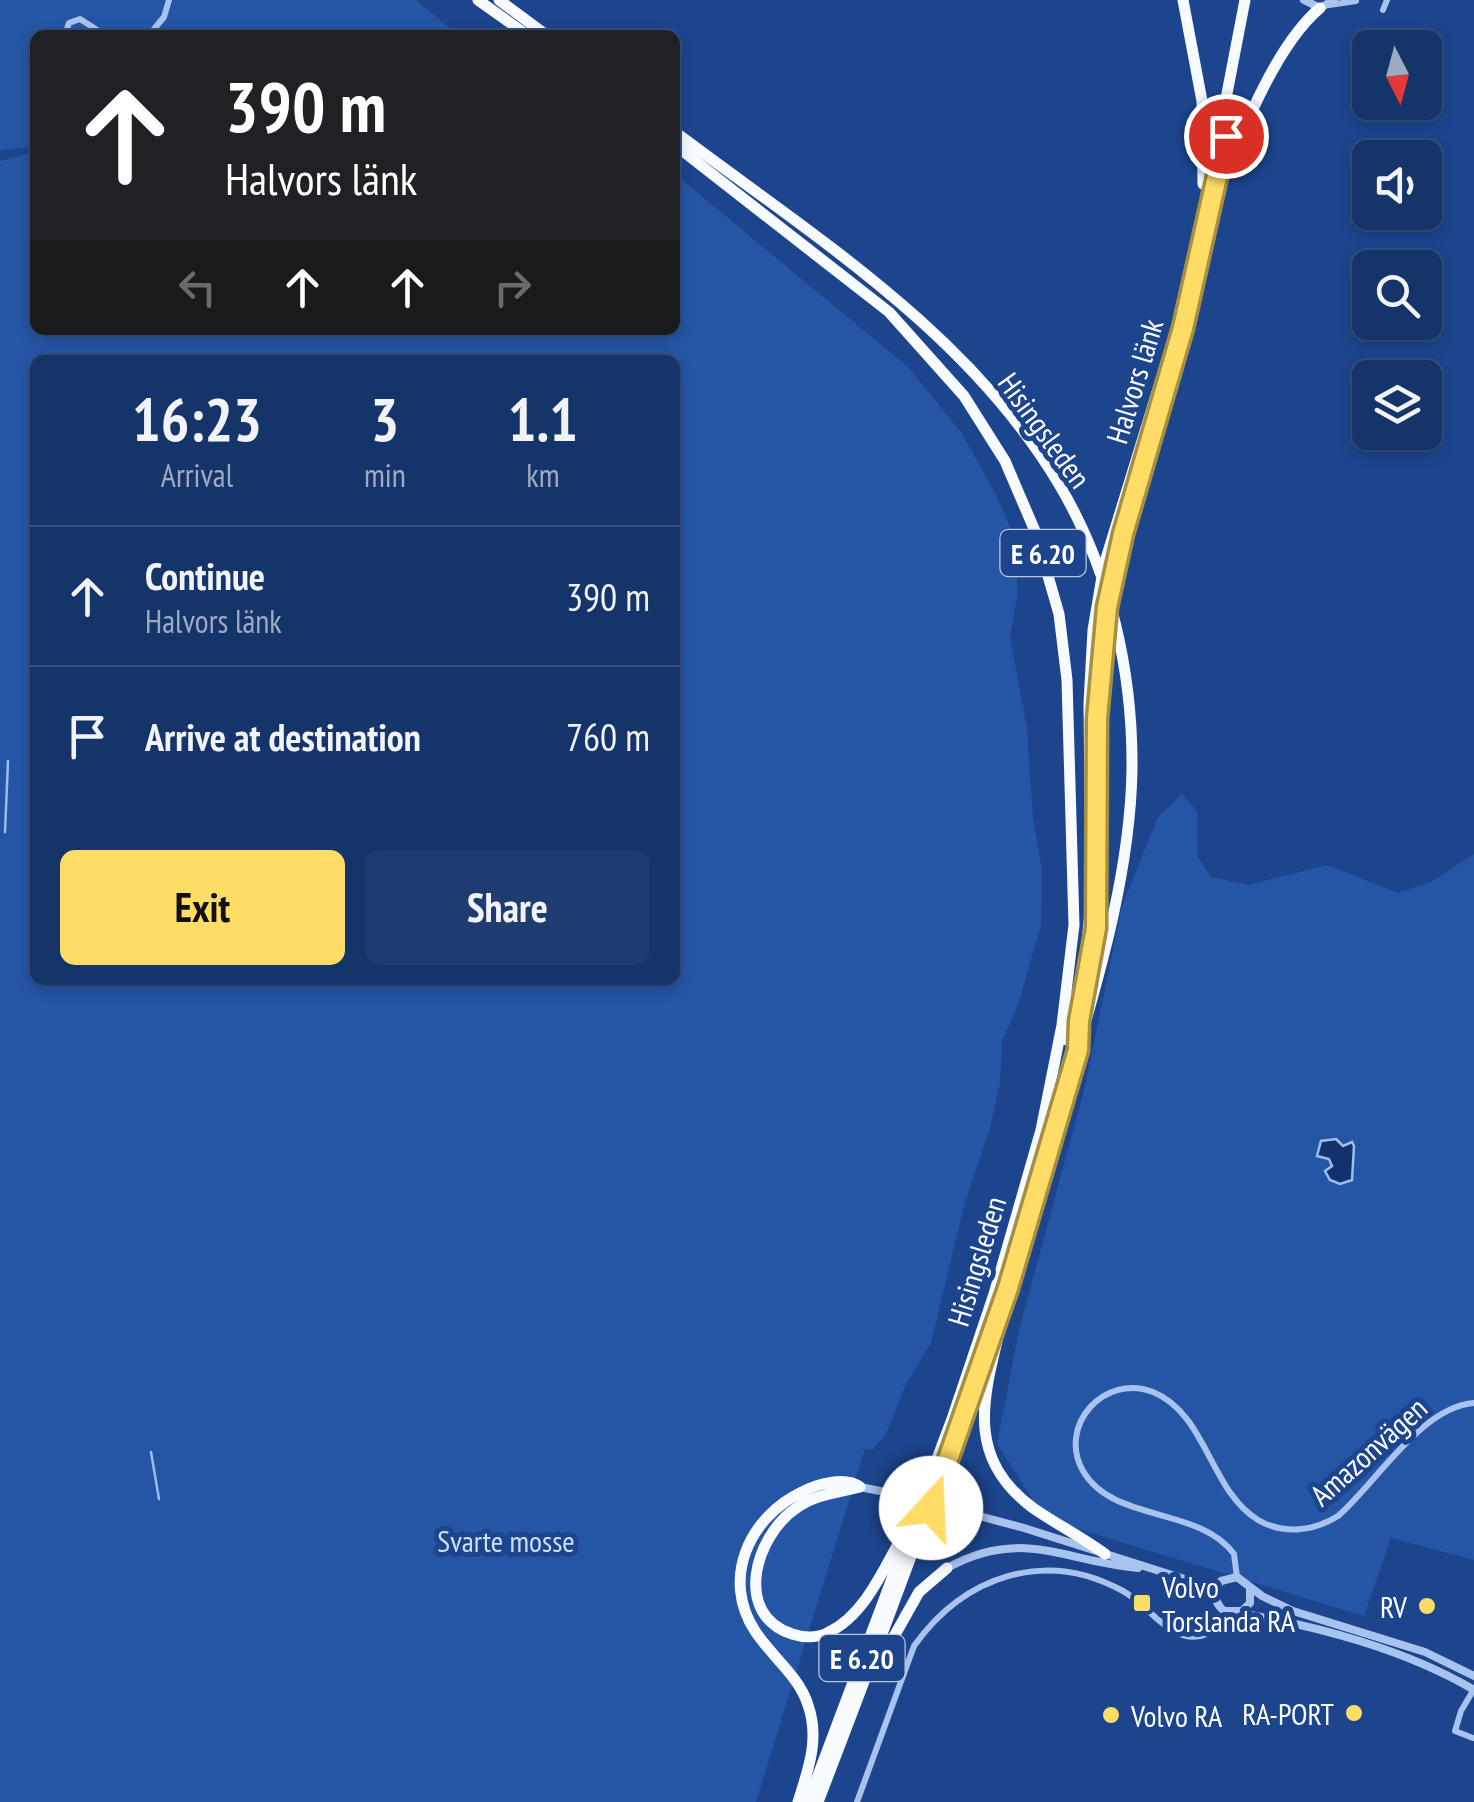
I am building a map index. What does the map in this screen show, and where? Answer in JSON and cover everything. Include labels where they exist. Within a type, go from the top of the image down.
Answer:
[{"type":"highway","points":[[478,0],[520,30]]},
{"type":"highway","points":[[499,0],[539,30]]},
{"type":"highway","points":[[1183,0],[1202,101],[1200,225]]},
{"type":"highway","name":"Halvors länk","points":[[1041,1130],[1075,1009],[1086,952],[1092,855],[1088,703],[1096,602],[1111,539],[1177,328],[1248,2]]},
{"type":"highway","name":"Halvors länk","points":[[1078,1050],[1079,1021],[1096,928],[1097,719],[1107,607],[1123,534],[1183,328],[1210,212],[1248,2]]},
{"type":"highway","points":[[1210,212],[1256,102],[1304,24],[1327,4]]},
{"type":"highway","name":"Hisingsleden","points":[[680,136],[889,294],[959,358],[1032,444],[1059,485],[1092,552],[1116,625],[1130,703],[1131,796],[1117,892],[1078,1050],[1034,1201],[941,1482],[818,1802]]},
{"type":"highway","name":"Hisingsleden","points":[[680,149],[843,273],[914,337],[946,373],[1005,461],[1035,531],[1054,593],[1064,648],[1074,890],[1071,967],[1041,1130],[994,1294],[808,1802]]},
{"type":"highway","points":[[999,1310],[1002,1318],[983,1408],[988,1452],[1018,1496],[1105,1554]]},
{"type":"highway","points":[[798,1802],[812,1758],[811,1714],[798,1684],[758,1636],[746,1615],[740,1592],[741,1567],[753,1534],[787,1500],[826,1484],[848,1482],[860,1487]]},
{"type":"highway","points":[[860,1487],[810,1499],[786,1516],[768,1537],[758,1560],[756,1593],[768,1618],[782,1630],[804,1637],[818,1636],[846,1621],[866,1598],[916,1515]]},
{"type":"highway","name":"E 6.20","points":[[851,1716],[862,1705],[906,1610],[926,1585],[947,1568]]},
{"type":"street","points":[[154,30],[170,0]]},
{"type":"street","points":[[1304,0],[1327,4],[1354,0]]},
{"type":"street","points":[[1383,10],[1387,0]]},
{"type":"street","points":[[67,30],[69,22],[80,19],[98,30]]},
{"type":"street","name":"Amazonvägen","points":[[1237,1577],[1234,1554],[1215,1538],[1193,1526],[1116,1499],[1086,1475],[1077,1455],[1076,1437],[1082,1416],[1094,1402],[1110,1392],[1131,1388],[1149,1390],[1166,1398],[1184,1416],[1244,1508],[1268,1524],[1296,1530],[1322,1525],[1338,1516],[1432,1420],[1452,1407],[1474,1403]]},
{"type":"street","points":[[860,1487],[905,1496]]},
{"type":"street","points":[[938,1505],[1216,1589]]},
{"type":"street","points":[[947,1568],[975,1554],[1006,1547],[1041,1548],[1157,1570]]},
{"type":"street","points":[[857,1802],[914,1646],[929,1625],[992,1581],[1032,1570],[1083,1575],[1124,1592],[1176,1634],[1190,1638],[1207,1634],[1224,1611]]},
{"type":"street","points":[[1474,1676],[1424,1652],[1293,1610],[1262,1596],[1237,1577],[1224,1579],[1216,1589],[1216,1601],[1224,1611],[1305,1626],[1450,1676],[1474,1690],[1460,1710],[1456,1731],[1474,1738]]},
{"type":"street","points":[[1238,1612],[1250,1603],[1250,1588]]},
{"type":"green space","points":[[0,0],[416,0],[452,30],[30,30],[30,147],[0,150]]},
{"type":"green space","name":"Svarte mosse","points":[[30,154],[30,335],[680,335],[680,178],[909,368],[961,432],[996,494],[1014,537],[1018,592],[1010,637],[1027,728],[1033,818],[1042,870],[1041,925],[1018,1005],[1002,1041],[1000,1084],[990,1128],[965,1202],[931,1343],[906,1384],[886,1434],[873,1449],[865,1449],[756,1802],[0,1802],[0,161]]},
{"type":"green space","points":[[1182,794],[1197,811],[1198,857],[1211,877],[1249,885],[1327,865],[1398,893],[1433,881],[1474,854],[1474,1560],[1391,1538],[1364,1616],[1045,1519],[997,1444],[1019,1330],[1084,1091],[1122,906],[1158,817]],"holes":[[[1336,1139],[1343,1146],[1352,1143],[1352,1180],[1328,1158],[1321,1141]]]},
{"type":"shaded area","points":[[1336,1139],[1343,1146],[1352,1142],[1354,1146],[1352,1180],[1340,1184],[1330,1180],[1325,1171],[1332,1166],[1329,1159],[1317,1156],[1321,1141]]},
{"type":"waterway","points":[[5,832],[8,761]]},
{"type":"waterway","points":[[151,1452],[159,1499]]},
{"type":"place","name":"Volvo Torslanda RA","points":[[1142,1603]]},
{"type":"place","name":"RV","points":[[1427,1606]]},
{"type":"place","name":"RA-PORT","points":[[1354,1713]]},
{"type":"place","name":"Volvo RA","points":[[1111,1715]]},
{"type":"route","points":[[931,1508],[1008,1288],[1078,1050],[1079,1021],[1096,928],[1097,719],[1107,607],[1123,534],[1183,328],[1226,136]]}]
